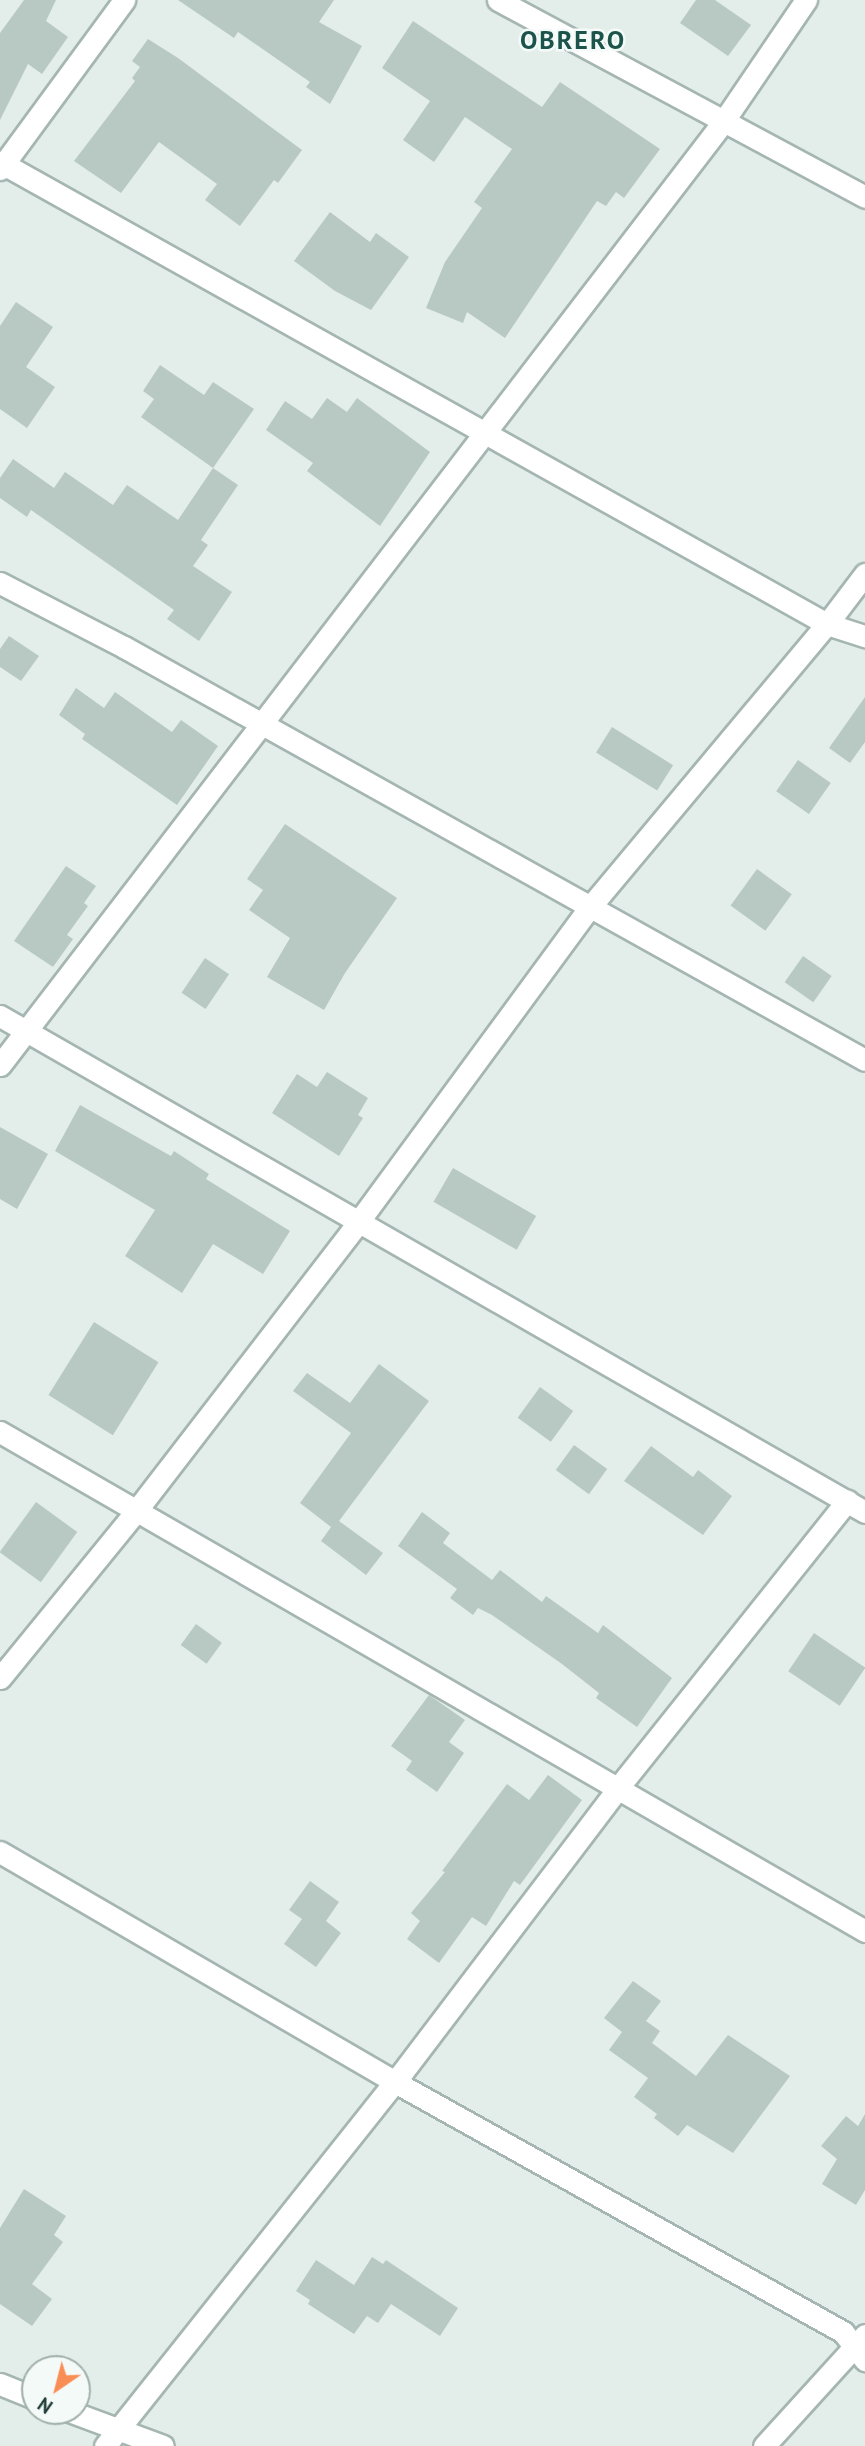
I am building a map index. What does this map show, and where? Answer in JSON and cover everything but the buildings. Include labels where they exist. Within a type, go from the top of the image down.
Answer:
[{"type":"street","points":[[124,0],[1,165],[827,624],[865,636]]},
{"type":"street","points":[[498,0],[865,197]]},
{"type":"street","points":[[0,1065],[260,723],[487,434],[723,122],[806,0]]},
{"type":"street","points":[[0,1678],[136,1511],[359,1221],[590,907],[827,624],[865,574]]},
{"type":"street","points":[[0,583],[124,647],[865,1060]]},
{"type":"street","points":[[0,1016],[856,1506],[617,1789],[395,2082],[111,2438]]},
{"type":"street","points":[[0,1432],[865,1931]]},
{"type":"street","points":[[0,1852],[395,2082],[843,2332],[862,2348],[764,2446]]},
{"type":"street","points":[[0,2385],[21,2393]]},
{"type":"street","points":[[91,2425],[111,2438],[163,2446]]},
{"type":"district","name":"OBRERO","points":[[573,40]]}]
